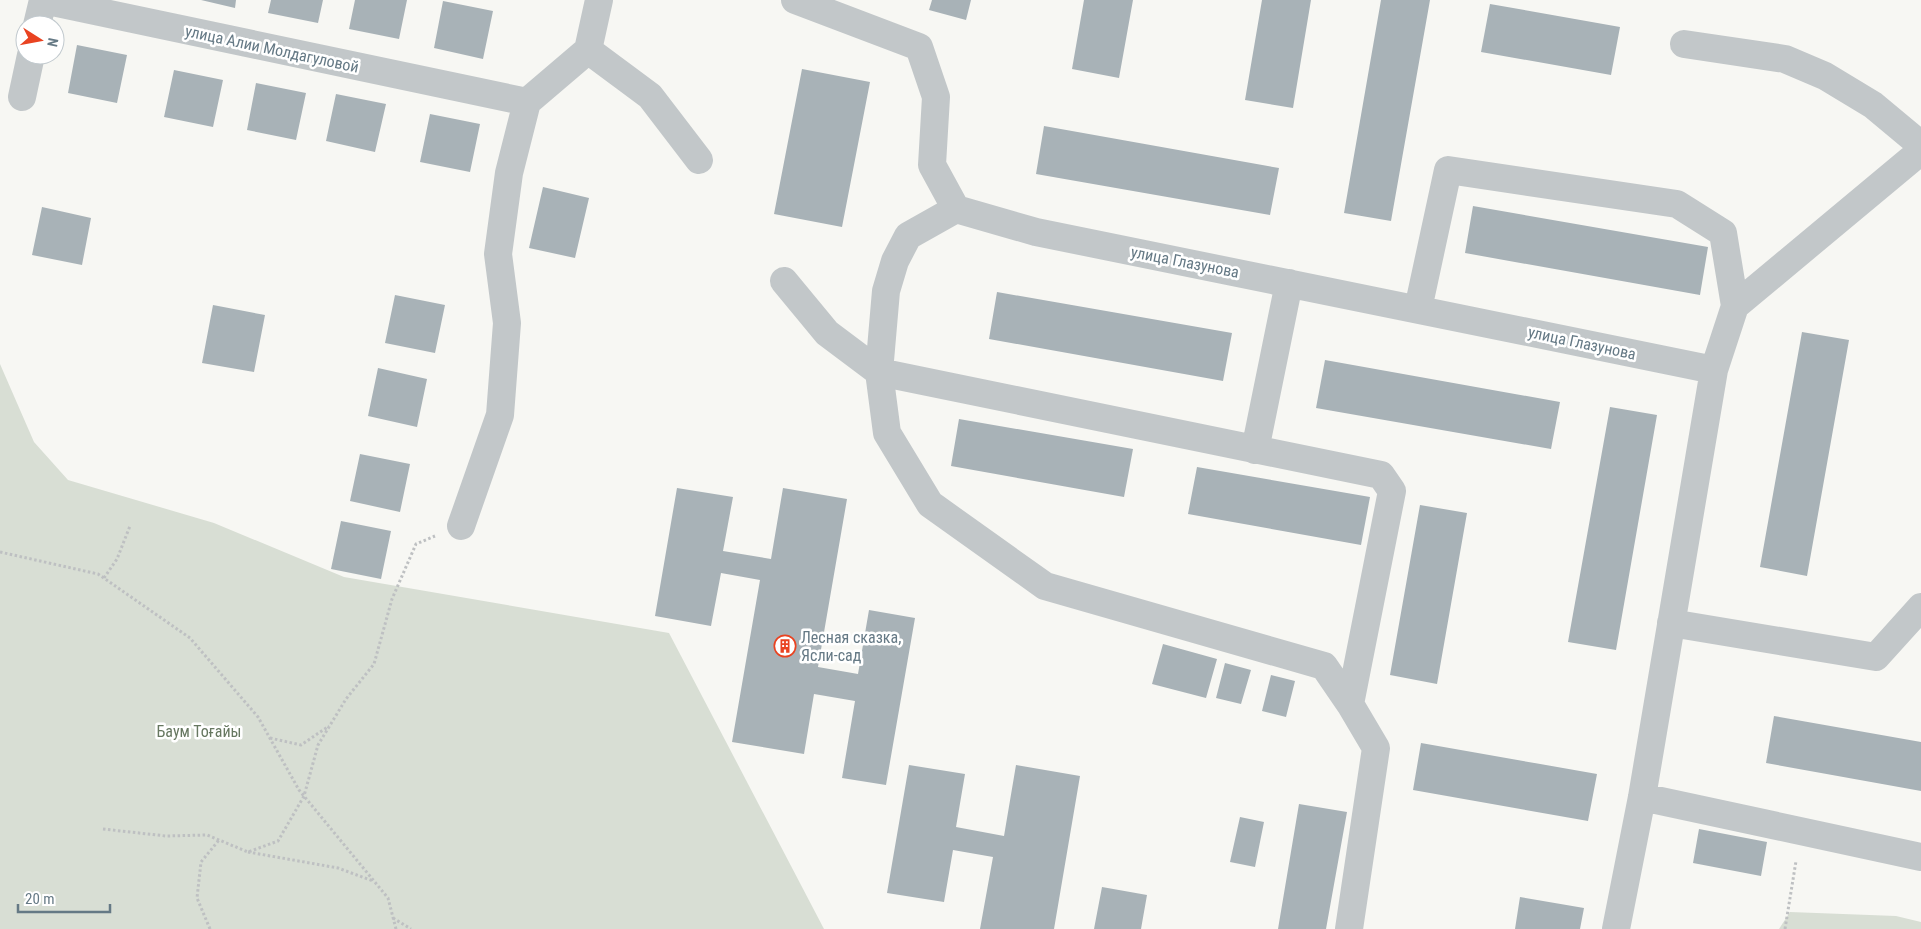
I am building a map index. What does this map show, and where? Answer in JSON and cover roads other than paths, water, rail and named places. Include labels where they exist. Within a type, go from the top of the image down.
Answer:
[{"type":"street","name":"улица Алии Молдагуловой","points":[[39,15],[43,0],[527,102]]},
{"type":"street","points":[[461,526],[500,416],[508,323],[498,254],[509,173],[527,102],[588,50],[599,0]]},
{"type":"street","points":[[795,0],[919,47],[936,97],[932,165],[956,209],[908,236],[895,261],[886,291],[879,372],[886,432],[930,504],[1045,586],[1324,666],[1350,704],[1376,748],[1349,929]]},
{"type":"street","points":[[1684,44],[1785,58],[1825,76],[1874,105],[1921,145]]},
{"type":"street","points":[[588,50],[650,96],[699,160]]},
{"type":"street","points":[[22,97],[29,65]]},
{"type":"street","points":[[1736,306],[1921,151]]},
{"type":"street","points":[[1418,309],[1448,170],[1677,204],[1722,233],[1736,306],[1714,370],[1642,797],[1616,929]]},
{"type":"street","name":"улица Глазунова","points":[[956,209],[1036,232],[1714,370]]},
{"type":"street","points":[[784,281],[827,333],[879,372],[1381,475],[1392,491],[1350,704]]},
{"type":"street","points":[[1255,450],[1289,283]]},
{"type":"street","points":[[1671,623],[1876,657],[1921,607]]},
{"type":"street","points":[[1642,797],[1921,856]]},
{"type":"place","name":"Лесная сказка, Ясли-сад","points":[[785,646]]},
{"type":"park label","name":"Баум Тоғайы","points":[[199,731]]}]
